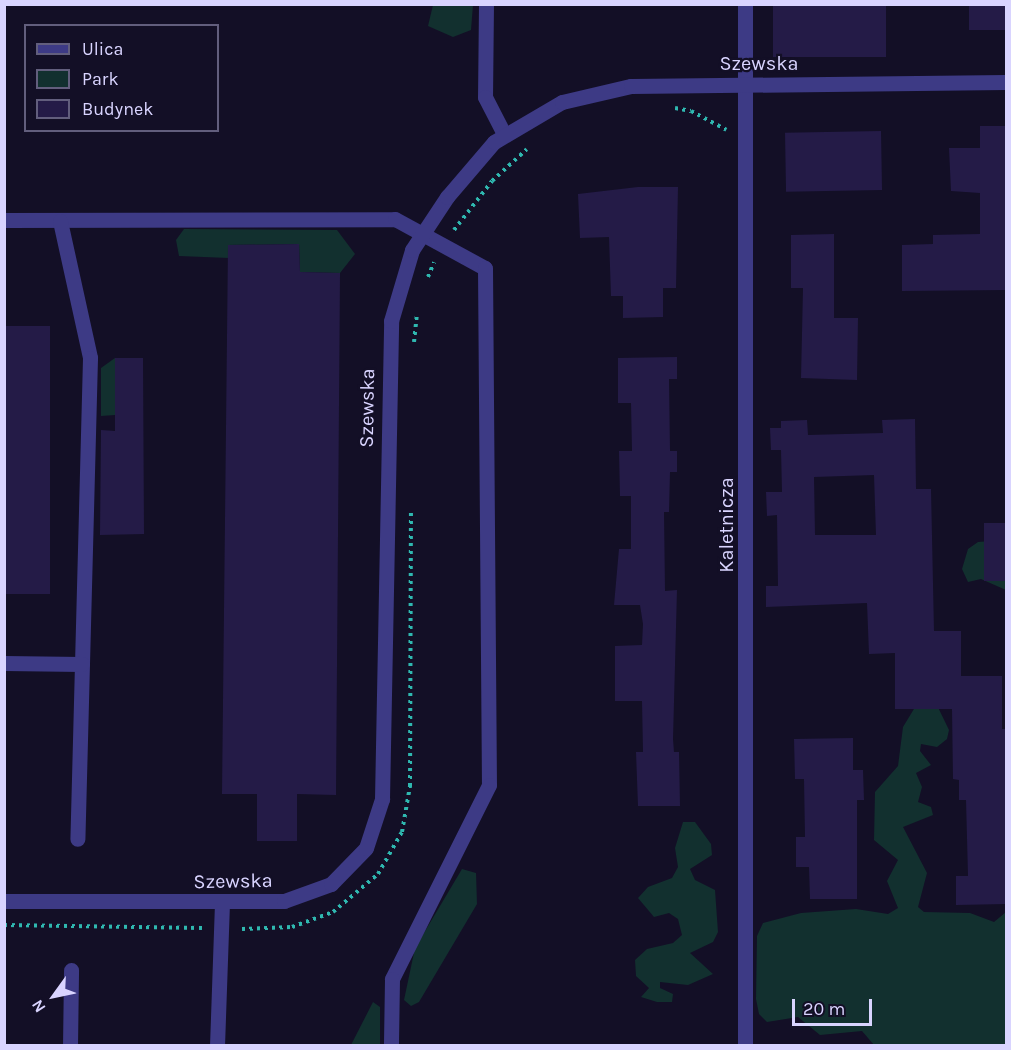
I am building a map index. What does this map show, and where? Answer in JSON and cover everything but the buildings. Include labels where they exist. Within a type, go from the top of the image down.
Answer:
[{"type":"street","points":[[486,4],[485,97],[504,134]]},
{"type":"street","name":"Kaletnicza","points":[[745,4],[745,1046]]},
{"type":"street","name":"Szewska","points":[[4,901],[222,903],[284,901],[331,884],[366,848],[376,825],[383,789],[389,349],[397,292],[423,231],[470,168],[504,134],[562,102],[613,88],[1006,82]]},
{"type":"street","points":[[4,220],[395,219],[423,231],[485,268],[489,785],[392,979],[391,1046]]},
{"type":"street","points":[[60,221],[90,358],[77,839]]},
{"type":"street","points":[[4,663],[82,664]]},
{"type":"street","points":[[217,1046],[222,903]]},
{"type":"street","points":[[70,1046],[71,970]]},
{"type":"green space","points":[[433,5],[473,5],[471,30],[453,37],[428,26]]},
{"type":"green space","points":[[184,229],[337,230],[355,254],[340,273],[300,272],[299,244],[228,245],[229,258],[179,256],[176,240]]},
{"type":"green space","points":[[115,358],[115,415],[101,416],[101,368]]},
{"type":"green space","points":[[1006,540],[1006,590],[981,579],[968,582],[962,569],[968,549],[978,542]]},
{"type":"green space","points":[[933,697],[949,730],[947,739],[937,747],[921,744],[920,751],[931,765],[916,773],[922,787],[918,802],[931,807],[933,815],[903,827],[927,873],[918,907],[924,912],[970,913],[994,922],[1006,912],[1006,1045],[874,1045],[862,1031],[820,1035],[798,1017],[767,1022],[759,1014],[756,999],[757,936],[763,923],[801,913],[856,909],[888,914],[898,908],[887,881],[898,860],[874,840],[875,792],[898,766],[903,727],[920,699]]},
{"type":"green space","points":[[683,822],[695,822],[711,844],[712,855],[690,869],[695,880],[715,890],[718,932],[713,942],[690,953],[713,974],[688,985],[660,982],[660,988],[673,994],[672,1002],[657,1002],[641,997],[649,988],[636,976],[635,960],[647,949],[673,943],[682,935],[678,919],[669,913],[654,917],[638,898],[648,887],[672,878],[678,867],[675,848]]},
{"type":"green space","points":[[462,869],[476,873],[477,904],[419,1002],[411,1006],[404,1000],[415,948]]},
{"type":"green space","points":[[373,1002],[380,1007],[380,1044],[351,1045]]}]
